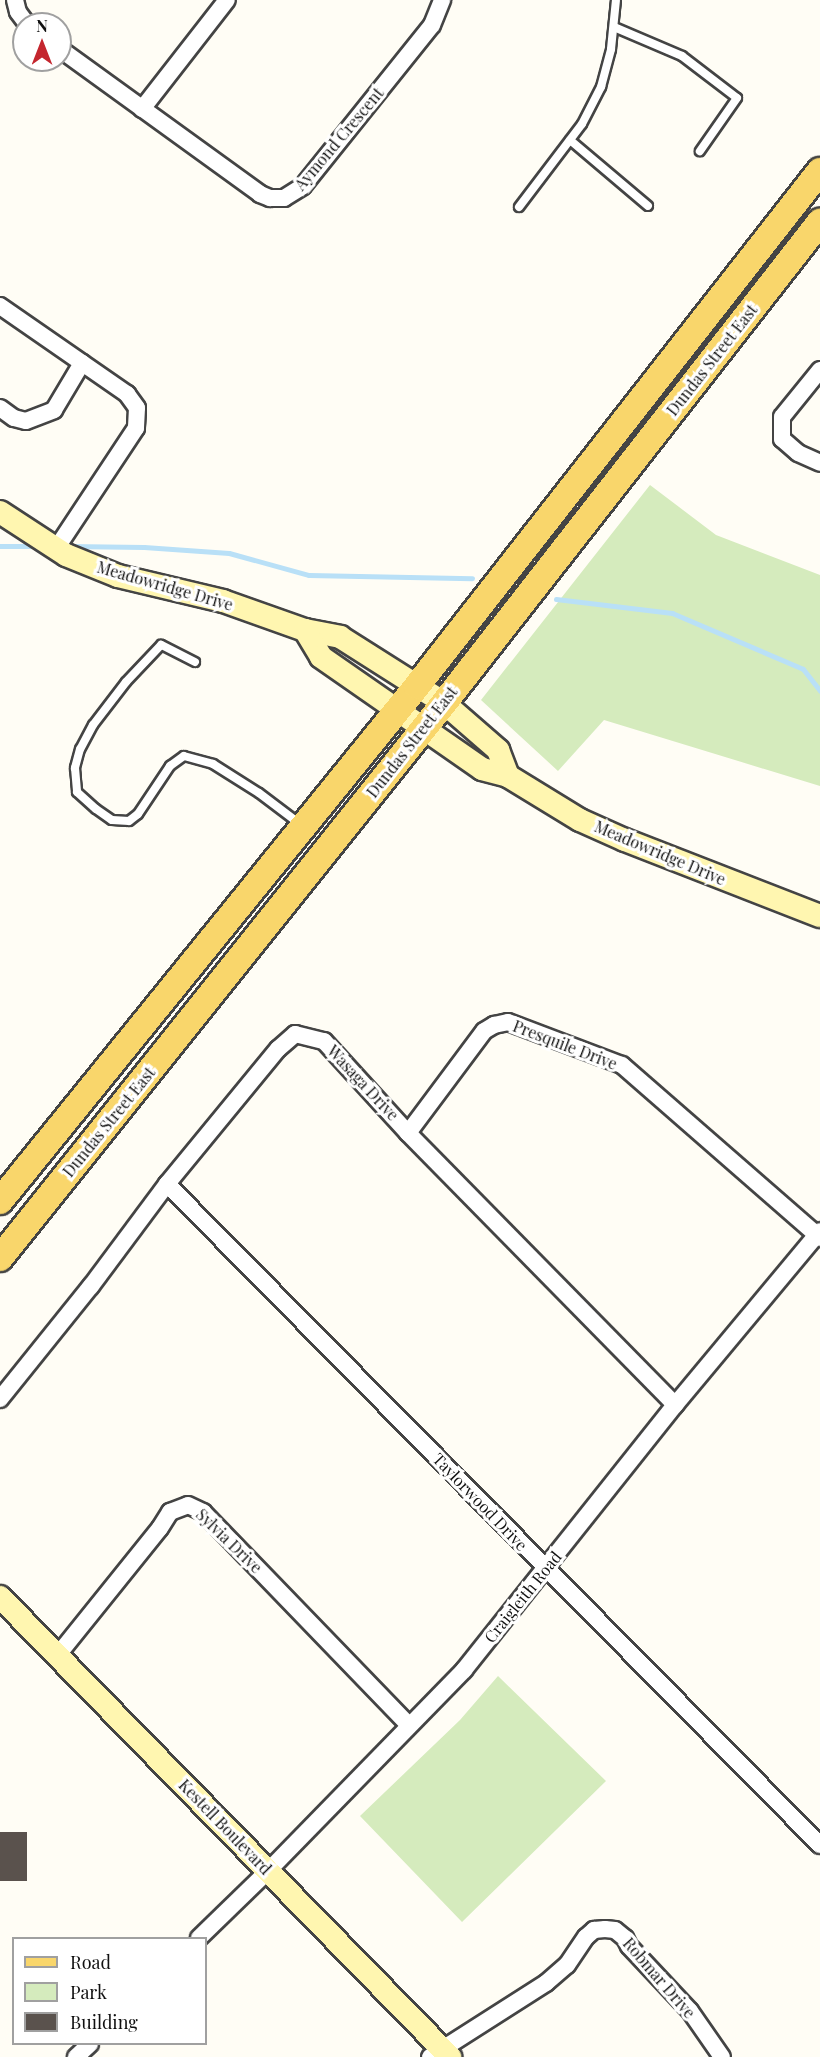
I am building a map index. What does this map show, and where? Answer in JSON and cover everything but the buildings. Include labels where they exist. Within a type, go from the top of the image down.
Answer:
[{"type":"main road","name":"Dundas Street East","points":[[0,1201],[417,686],[820,171]]},
{"type":"main road","name":"Dundas Street East","points":[[0,1258],[444,703],[820,222]]},
{"type":"street","points":[[142,109],[227,0]]},
{"type":"street","name":"Aymond Crescent","points":[[72,58],[260,194],[270,198],[284,198],[303,186],[425,34],[438,14],[442,0]]},
{"type":"street","points":[[0,306],[127,394],[137,408],[136,428],[56,549]]},
{"type":"street","points":[[0,408],[14,418],[26,421],[54,411],[82,363]]},
{"type":"street","points":[[820,370],[782,417],[782,439],[798,453],[820,463]]},
{"type":"street","name":"Meadowridge Drive","points":[[0,512],[56,549],[118,576],[223,601],[305,630],[340,637],[444,703],[498,750],[508,776]]},
{"type":"street","name":"Meadowridge Drive","points":[[305,630],[321,657],[483,769],[508,776],[580,819],[725,880],[820,916]]},
{"type":"street","name":"Presquile Drive","points":[[408,1132],[484,1031],[494,1025],[508,1022],[622,1065],[819,1234]]},
{"type":"street","name":"Wasaga Drive","points":[[0,1399],[91,1286],[167,1184],[278,1049],[296,1034],[324,1041],[408,1132],[675,1405]]},
{"type":"street","name":"Taylorwood Drive","points":[[167,1184],[820,1845]]},
{"type":"street","name":"Craigleith Road","points":[[200,1937],[268,1871],[464,1670],[675,1405],[819,1234]]},
{"type":"street","name":"Sylvia Drive","points":[[57,1656],[160,1528],[170,1512],[188,1506],[203,1512],[409,1725]]},
{"type":"street","name":"Kestell Boulevard","points":[[0,1598],[268,1871],[440,2054]]},
{"type":"street","name":"Robmar Drive","points":[[440,2054],[546,1983],[567,1965],[586,1937],[594,1930],[605,1929],[615,1930],[625,1938],[629,1946],[690,2011],[722,2057]]},
{"type":"street","points":[[76,2057],[88,2045]]},
{"type":"lane","points":[[519,207],[582,124],[601,87],[611,49],[616,0]]},
{"type":"lane","points":[[614,27],[682,56],[737,98],[700,151]]},
{"type":"lane","points":[[570,140],[648,206]]},
{"type":"lane","points":[[195,662],[161,645],[126,682],[93,725],[80,749],[75,768],[77,792],[96,810],[112,820],[129,821],[138,814],[170,766],[184,756],[213,764],[259,793],[303,826]]},
{"type":"green space","points":[[650,485],[716,535],[820,575],[820,786],[604,720],[558,771],[481,700]]},
{"type":"green space","points":[[498,1676],[606,1781],[462,1922],[360,1816],[460,1720]]},
{"type":"waterway","points":[[0,546],[37,546]]},
{"type":"waterway","points":[[68,546],[144,547],[229,553],[309,575],[472,578]]},
{"type":"waterway","points":[[556,599],[672,613],[803,669],[820,691]]}]
